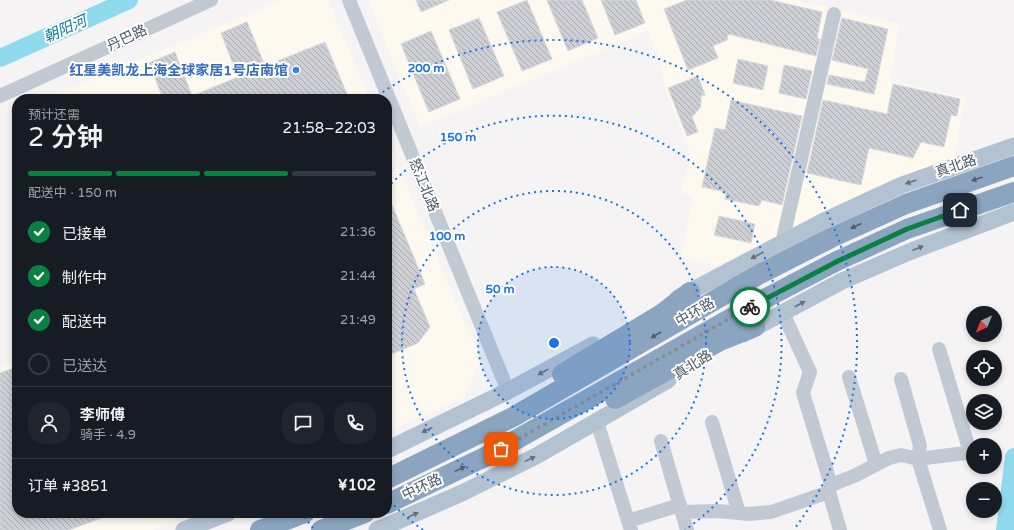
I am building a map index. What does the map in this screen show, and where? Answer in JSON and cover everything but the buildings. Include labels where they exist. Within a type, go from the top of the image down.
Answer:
[{"type":"highway","name":"中环路","points":[[392,475],[519,414],[758,276],[831,238],[906,204],[1014,166]]},
{"type":"highway","name":"中环路","points":[[392,502],[489,455],[770,296],[838,261],[907,229],[1014,192]]},
{"type":"highway","points":[[392,474],[424,453],[542,387],[663,313],[690,292]]},
{"type":"highway","points":[[489,455],[570,422],[720,342],[755,327]]},
{"type":"highway","points":[[260,530],[292,518]]},
{"type":"highway","points":[[321,530],[352,518]]},
{"type":"main road","name":"真北路","points":[[392,448],[508,391],[824,221],[902,185],[1014,146]]},
{"type":"main road","name":"真北路","points":[[377,530],[469,489],[538,455],[597,422],[755,327],[842,281],[909,252],[1014,212]]},
{"type":"main road","points":[[184,530],[215,518]]},
{"type":"street","name":"丹巴路","points":[[0,96],[211,0]]},
{"type":"street","name":"怒江北路","points":[[349,0],[387,94]]},
{"type":"street","points":[[782,243],[834,14]]},
{"type":"street","name":"怒江北路","points":[[392,106],[508,391]]},
{"type":"street","points":[[783,313],[810,372],[803,393],[830,488],[840,530]]},
{"type":"street","points":[[939,349],[968,438]]},
{"type":"street","points":[[849,377],[876,464]]},
{"type":"street","points":[[901,378],[920,446],[918,459],[940,530]]},
{"type":"street","points":[[597,422],[631,523],[681,508],[739,513],[771,512],[830,488],[889,458],[901,455],[918,459],[966,453]]},
{"type":"street","points":[[712,422],[739,513]]},
{"type":"street","points":[[661,441],[687,530]]},
{"type":"shaded area","points":[[282,0],[328,0],[368,94],[57,94]]},
{"type":"shaded area","points":[[368,0],[795,0],[900,24],[890,81],[965,98],[954,156],[876,187],[716,266],[681,256],[693,196],[682,193],[690,153],[666,90],[658,55],[648,31],[420,127]]},
{"type":"shaded area","points":[[392,152],[480,359],[464,398],[392,429]]},
{"type":"shaded area","points":[[12,363],[12,518],[181,518],[153,530],[0,530],[0,368]]},
{"type":"waterway","name":"朝阳河","points":[[0,58],[129,0]]},
{"type":"waterway","points":[[1005,530],[1014,457]]},
{"type":"way so far","points":[[501,449],[750,307]]},
{"type":"place","name":"红星美凯龙上海全球家居1号店南馆","points":[[296,70]]},
{"type":"route","points":[[750,307],[838,261],[907,229],[960,210]]}]
